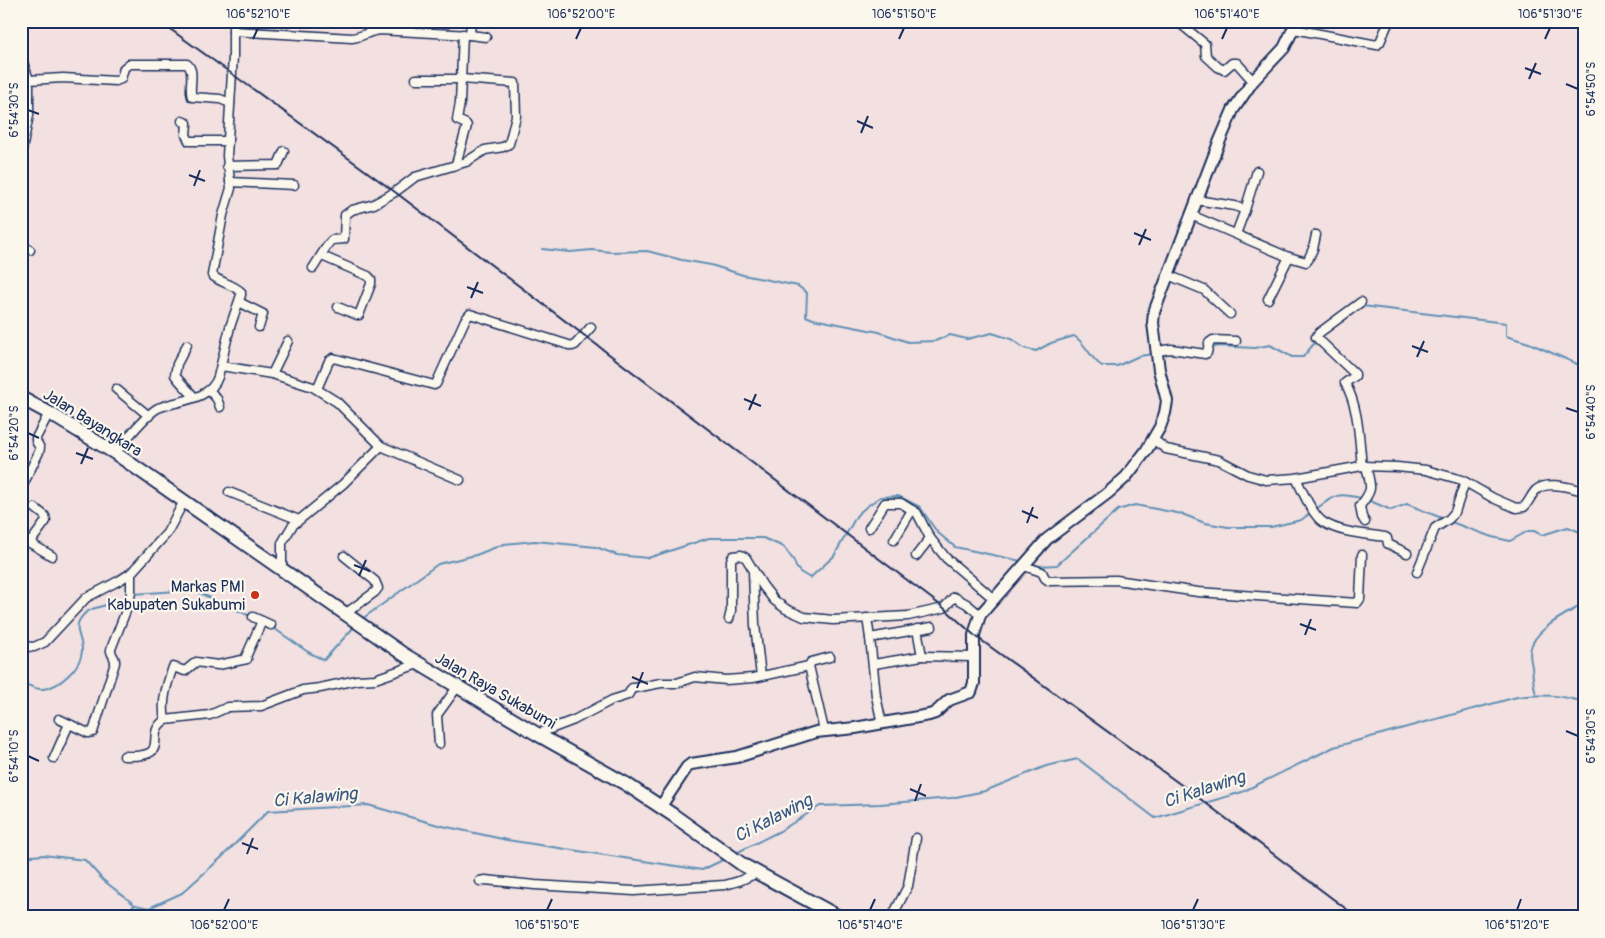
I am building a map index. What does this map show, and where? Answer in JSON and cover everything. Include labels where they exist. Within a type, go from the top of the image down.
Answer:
[{"type":"highway","name":"Jalan Bayangkara","points":[[22,401],[49,413],[147,475]]},
{"type":"highway","name":"Jalan Raya Sukabumi","points":[[147,475],[418,664],[626,784],[661,806],[743,865],[839,917]]},
{"type":"street","points":[[115,453],[149,416],[158,409],[194,397],[209,390],[216,383],[230,327],[242,294],[240,290],[216,279],[212,275],[223,215],[230,190],[227,166],[232,21]]},
{"type":"street","points":[[456,164],[467,126],[457,120],[467,34],[471,21]]},
{"type":"street","points":[[1177,21],[1205,44],[1206,56],[1218,67],[1224,70],[1232,63],[1237,63],[1253,81]]},
{"type":"street","points":[[661,806],[675,788],[687,767],[691,764],[737,757],[824,730],[855,728],[933,714],[949,700],[970,694],[974,683],[974,635],[980,615],[1047,539],[1120,483],[1154,440],[1163,421],[1167,402],[1161,377],[1153,317],[1196,200],[1233,110],[1253,81],[1268,63],[1281,52],[1295,25],[1377,45],[1389,21]]},
{"type":"street","points":[[233,31],[352,38],[361,37],[371,31],[379,30],[467,34],[486,37]]},
{"type":"street","points":[[21,56],[29,80],[30,115],[21,155]]},
{"type":"street","points":[[29,80],[63,78],[116,81],[121,79],[124,68],[129,64],[187,64],[191,70],[190,91],[192,97],[220,99],[230,103]]},
{"type":"street","points":[[313,268],[332,240],[344,239],[347,213],[374,204],[395,192],[415,177],[466,162],[485,150],[507,146],[510,141],[516,116],[515,84],[462,79],[416,79]]},
{"type":"street","points":[[182,122],[187,123],[186,135],[189,141],[228,141]]},
{"type":"street","points":[[227,166],[278,165],[284,151]]},
{"type":"street","points":[[1236,234],[1256,171]]},
{"type":"street","points":[[230,182],[294,185]]},
{"type":"street","points":[[1196,200],[1235,206],[1244,210]]},
{"type":"street","points":[[1191,215],[1289,257],[1306,262],[1313,249],[1316,235]]},
{"type":"street","points":[[21,245],[30,250]]},
{"type":"street","points":[[322,256],[368,276],[371,280],[359,315],[338,307]]},
{"type":"street","points":[[1268,299],[1289,257]]},
{"type":"street","points":[[1168,275],[1204,290],[1230,314]]},
{"type":"street","points":[[239,302],[264,314],[259,327]]},
{"type":"street","points":[[1361,302],[1316,337],[1355,374],[1345,383],[1350,390],[1356,416],[1370,492],[1360,506],[1365,522]]},
{"type":"street","points":[[317,389],[329,361],[333,358],[436,384],[465,320],[470,314],[574,346],[591,327]]},
{"type":"street","points":[[1158,353],[1171,349],[1205,354],[1212,340],[1236,341]]},
{"type":"street","points":[[272,374],[288,341]]},
{"type":"street","points":[[188,345],[177,364],[174,375],[189,389],[194,397]]},
{"type":"street","points":[[221,366],[272,374],[317,389],[332,398],[349,413],[381,446],[460,480]]},
{"type":"street","points":[[116,389],[149,416]]},
{"type":"street","points":[[209,390],[217,398],[220,407]]},
{"type":"street","points":[[22,486],[39,452],[40,448],[36,438],[49,413]]},
{"type":"street","points":[[1154,440],[1171,450],[1219,460],[1254,477],[1266,480],[1296,478],[1364,466],[1421,469],[1466,482],[1492,498],[1518,509],[1524,507],[1534,492],[1541,487],[1554,486],[1582,493]]},
{"type":"street","points":[[280,568],[283,540],[299,520],[338,489],[381,446]]},
{"type":"street","points":[[1296,478],[1309,504],[1322,522],[1362,534],[1385,537],[1388,544],[1408,553]]},
{"type":"street","points":[[1417,572],[1435,528],[1449,519],[1455,512],[1466,482]]},
{"type":"street","points":[[229,492],[299,520]]},
{"type":"street","points":[[21,646],[34,647],[45,642],[86,598],[131,573],[167,533],[184,502]]},
{"type":"street","points":[[869,528],[885,503],[900,503],[917,513],[930,538],[952,563],[994,600]]},
{"type":"street","points":[[30,543],[46,521],[45,516],[35,508]]},
{"type":"street","points":[[894,540],[912,510]]},
{"type":"street","points":[[21,535],[30,543],[52,556]]},
{"type":"street","points":[[916,556],[930,538]]},
{"type":"street","points":[[1024,566],[1042,572],[1049,581],[1116,580],[1198,592],[1357,603],[1360,599],[1362,554]]},
{"type":"street","points":[[729,619],[731,612],[731,558],[741,555],[750,562],[753,571],[768,593],[792,613],[804,617],[829,620],[901,617],[944,608],[954,597],[980,615]]},
{"type":"street","points":[[344,556],[375,581],[378,588],[376,592],[347,615]]},
{"type":"street","points":[[753,571],[755,625],[761,676]]},
{"type":"street","points":[[59,719],[88,733],[94,732],[115,664],[111,648],[129,603],[131,573]]},
{"type":"street","points":[[253,617],[271,625]]},
{"type":"street","points":[[867,618],[874,664],[876,696],[882,724]]},
{"type":"street","points":[[164,720],[164,698],[173,667],[185,671],[196,662],[218,665],[246,659],[262,621]]},
{"type":"street","points":[[870,638],[932,627]]},
{"type":"street","points":[[917,629],[922,656]]},
{"type":"street","points":[[874,664],[922,656],[974,657]]},
{"type":"street","points":[[537,734],[574,720],[612,700],[628,695],[632,688],[661,683],[677,683],[694,677],[726,680],[761,676],[809,666],[811,662],[830,657]]},
{"type":"street","points":[[124,756],[146,755],[152,752],[155,747],[158,727],[164,720],[210,715],[228,706],[261,706],[303,690],[357,680],[375,679],[418,664]]},
{"type":"street","points":[[809,666],[824,730]]},
{"type":"street","points":[[439,744],[436,717],[458,686]]},
{"type":"street","points":[[54,758],[69,724]]},
{"type":"street","points":[[892,917],[908,886],[916,838]]},
{"type":"street","points":[[480,882],[496,880],[535,885],[634,892],[725,885],[739,882],[757,873]]},
{"type":"waterway","points":[[542,249],[570,252],[592,250],[611,252],[647,251],[711,265],[743,275],[798,286],[807,293],[806,316],[879,332],[908,342],[935,341],[950,335],[967,339],[992,333],[1011,339],[1024,348],[1036,351],[1051,343],[1074,336],[1102,366],[1117,366],[1139,356],[1154,354]]},
{"type":"waterway","points":[[1358,309],[1362,306],[1506,323],[1506,336],[1529,343],[1584,367]]},
{"type":"waterway","points":[[1211,348],[1219,346],[1254,348],[1270,345],[1292,357],[1303,357],[1317,340]]},
{"type":"waterway","points":[[1166,353],[1207,357]]},
{"type":"waterway","points":[[1316,509],[1333,497],[1343,495],[1364,499]]},
{"type":"waterway","points":[[362,619],[438,564],[476,555],[504,544],[535,541],[596,547],[617,555],[648,558],[709,538],[763,538],[784,547],[800,572],[810,578],[834,556],[857,515],[880,497],[898,496],[920,507],[937,532],[955,547],[1021,561]]},
{"type":"waterway","points":[[1368,500],[1391,510],[1407,504],[1444,519]]},
{"type":"waterway","points":[[1031,563],[1039,566],[1057,565],[1118,510],[1135,505],[1182,514],[1205,523],[1228,527],[1271,527],[1301,520],[1312,512]]},
{"type":"waterway","points":[[1451,522],[1492,537],[1510,541],[1528,531],[1534,531],[1542,535],[1568,527],[1580,532],[1584,543]]},
{"type":"waterway","points":[[133,594],[193,590],[250,616]]},
{"type":"waterway","points":[[21,682],[40,689],[50,687],[63,680],[74,670],[81,657],[82,647],[78,624],[82,616],[90,610],[115,602],[128,595]]},
{"type":"waterway","points":[[1536,694],[1530,656],[1532,644],[1543,630],[1584,604]]},
{"type":"waterway","points":[[272,627],[308,652],[324,660],[355,626]]},
{"type":"waterway","name":"Ci Kalawing","points":[[736,853],[780,831],[820,806],[880,804],[951,798],[985,791],[1046,766],[1078,759],[1155,818],[1242,792],[1334,747],[1517,697],[1550,696],[1584,702]]},
{"type":"waterway","name":"Ci Kalawing","points":[[21,857],[43,855],[85,860],[103,880],[135,905],[149,908],[182,893],[222,857],[268,811],[368,805],[438,825],[507,840],[702,870],[725,859]]},
{"type":"waterway","points":[[120,917],[135,905]]},
{"type":"railway","points":[[159,21],[395,192],[944,608],[974,635],[1191,792],[1357,917]]},
{"type":"place","name":"Markas PMI Kabupaten Sukabumi","points":[[255,595]]}]
